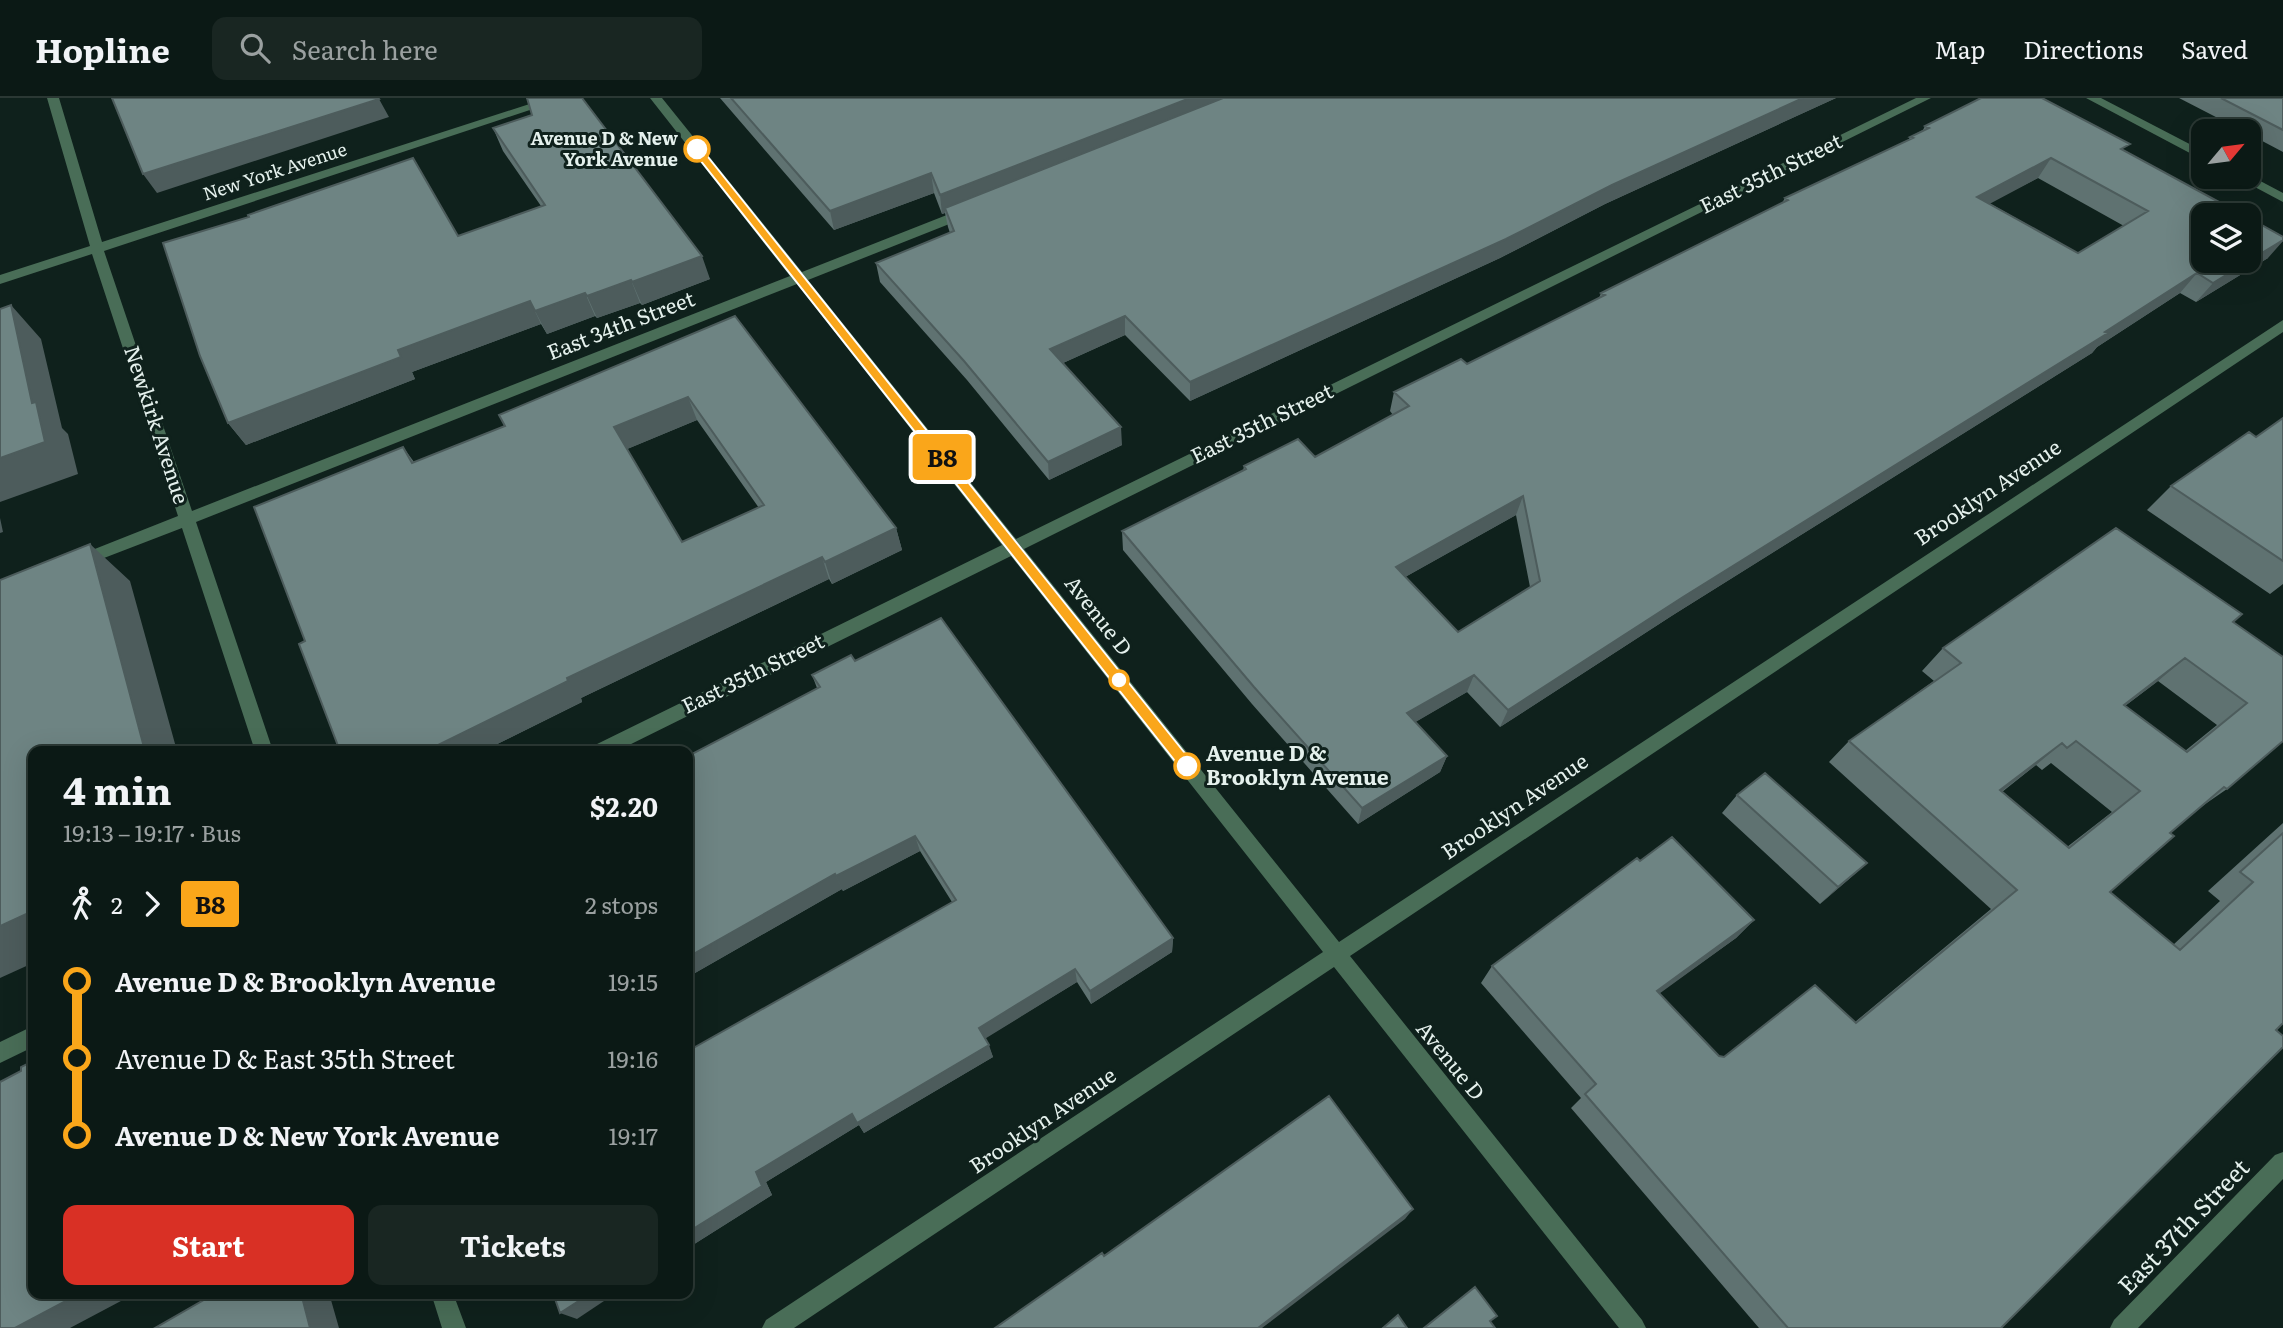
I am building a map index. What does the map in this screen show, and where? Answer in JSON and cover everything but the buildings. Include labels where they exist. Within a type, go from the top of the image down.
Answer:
[{"type":"street","name":"Newkirk Avenue","points":[[53,98],[97,248],[262,746]]},
{"type":"street","name":"New York Avenue","points":[[0,280],[560,98]]},
{"type":"street","name":"Avenue D","points":[[656,98],[1634,1328]]},
{"type":"street","name":"East 35th Street","points":[[609,746],[1925,98]]},
{"type":"street","points":[[2092,98],[2191,150]]},
{"type":"street","points":[[2261,187],[2283,198]]},
{"type":"street","name":"East 34th Street","points":[[61,569],[975,209]]},
{"type":"street","name":"Brooklyn Avenue","points":[[774,1328],[2283,325]]},
{"type":"street","points":[[0,1053],[28,1039]]},
{"type":"street","name":"East 37th Street","points":[[2122,1328],[2283,1163]]},
{"type":"street","points":[[444,1299],[454,1328]]},
{"type":"bus line","name":"B8","points":[[697,149],[1187,766]]},
{"type":"place","name":"Avenue D & New York Avenue","points":[[697,149]]},
{"type":"place","name":"Avenue D & Brooklyn Avenue","points":[[1187,766]]}]
